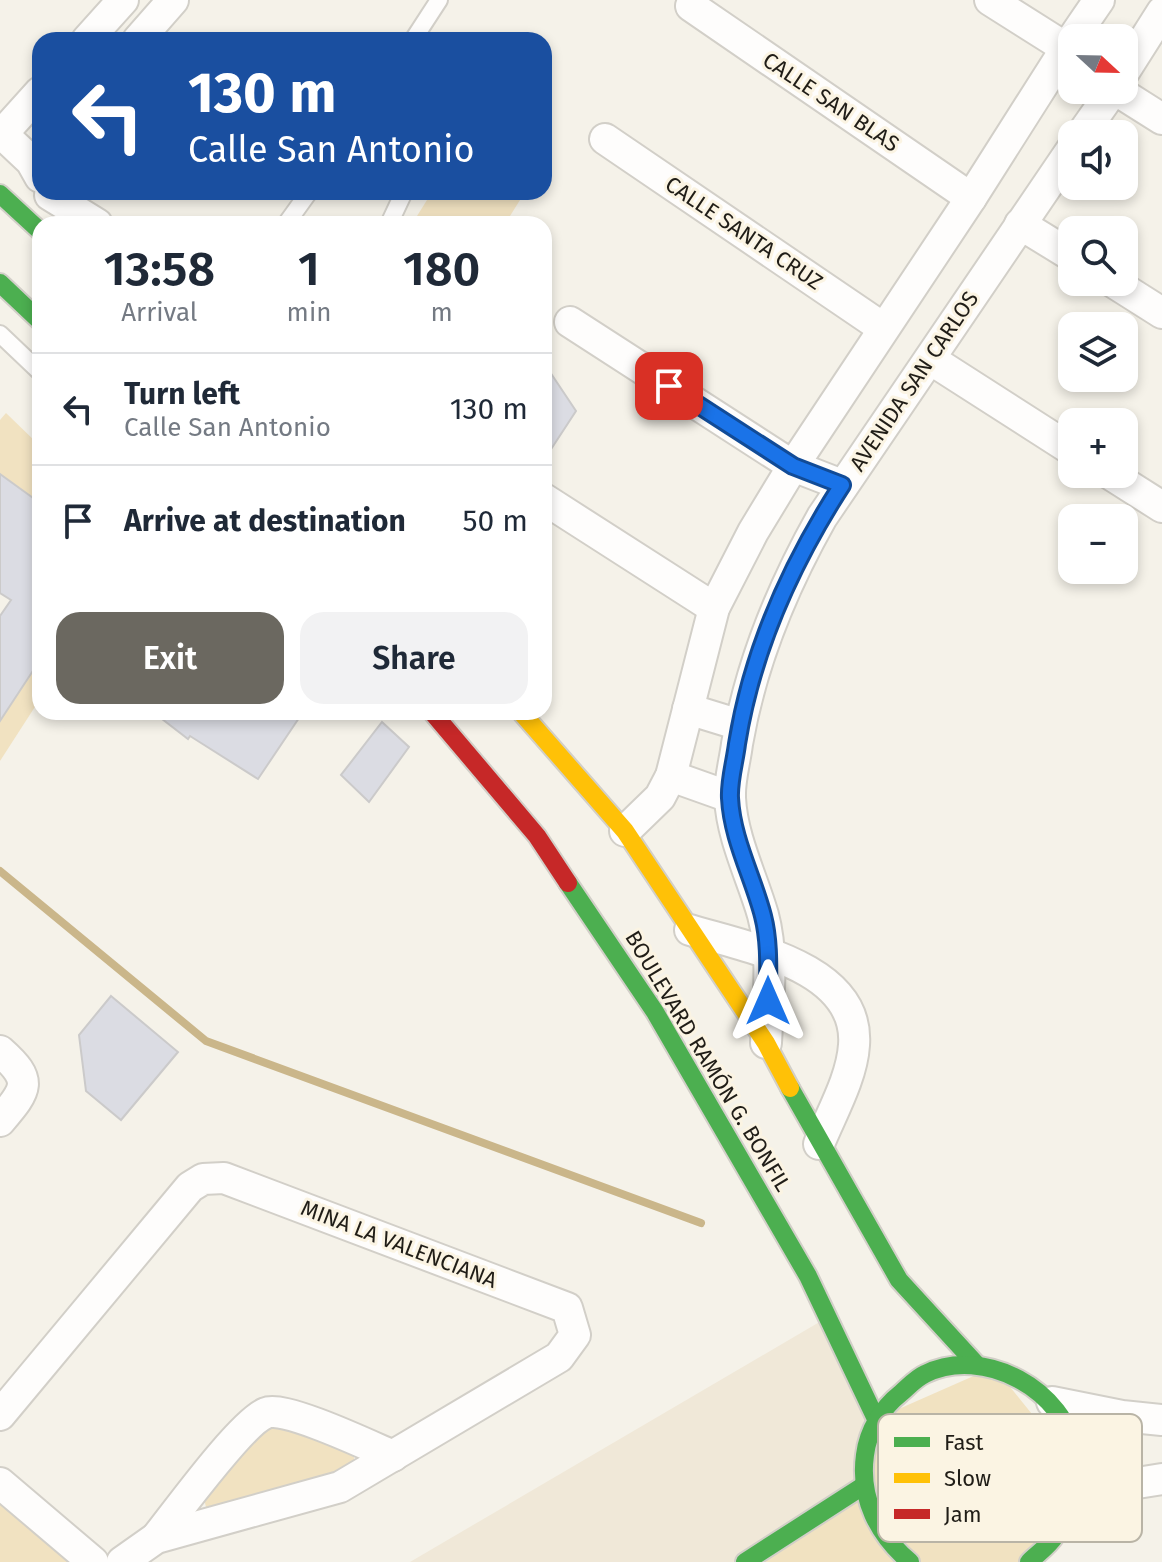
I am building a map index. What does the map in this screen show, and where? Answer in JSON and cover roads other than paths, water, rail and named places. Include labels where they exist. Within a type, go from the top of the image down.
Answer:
[{"type":"main road","points":[[0,194],[32,224]]},
{"type":"main road","points":[[0,283],[32,313]]},
{"type":"main road","name":"BOULEVARD RAMÓN G. BONFIL","points":[[439,720],[537,836],[655,1012],[808,1276],[876,1419]]},
{"type":"main road","points":[[528,720],[625,831],[766,1043],[819,1144],[899,1280],[933,1322],[977,1365]]},
{"type":"main road","points":[[880,1414],[898,1393],[926,1374],[960,1365],[994,1367],[1026,1380],[1052,1402],[1059,1414]]},
{"type":"main road","points":[[878,1417],[864,1452],[863,1486],[872,1519],[878,1527]]},
{"type":"main road","points":[[745,1562],[863,1486]]},
{"type":"main road","points":[[889,1542],[909,1562]]},
{"type":"main road","points":[[1029,1562],[1050,1542]]},
{"type":"main road","points":[[1056,1542],[1066,1562]]},
{"type":"street","points":[[94,32],[123,0]]},
{"type":"street","points":[[145,32],[173,0]]},
{"type":"street","points":[[990,0],[1058,36]]},
{"type":"street","points":[[1082,24],[1099,0]]},
{"type":"street","name":"CALLE SAN BLAS","points":[[691,6],[971,198]]},
{"type":"street","points":[[1138,42],[1153,10]]},
{"type":"street","points":[[625,831],[660,797],[671,776],[714,608],[753,532],[1058,61]]},
{"type":"street","points":[[32,100],[2,132],[32,164]]},
{"type":"street","points":[[1137,104],[1162,119]]},
{"type":"street","name":"CALLE SANTA CRUZ","points":[[605,139],[883,328]]},
{"type":"street","name":"AVENIDA SAN CARLOS","points":[[766,1043],[768,953],[764,918],[737,834],[730,797],[740,725],[769,625],[794,567],[842,485],[1058,169]]},
{"type":"street","points":[[70,200],[88,216]]},
{"type":"street","points":[[1020,224],[1058,247]]},
{"type":"street","points":[[1135,296],[1162,313]]},
{"type":"street","points":[[570,322],[793,466],[842,485]]},
{"type":"street","points":[[930,359],[1058,441]]},
{"type":"street","points":[[1132,488],[1162,507]]},
{"type":"street","points":[[552,504],[714,608]]},
{"type":"street","points":[[688,709],[740,725]]},
{"type":"street","points":[[671,776],[730,797]]},
{"type":"street","points":[[690,930],[768,953],[820,979],[841,999],[852,1024],[854,1046],[846,1077],[819,1144]]},
{"type":"street","points":[[0,1051],[20,1069],[24,1083],[20,1098],[0,1121]]},
{"type":"street","name":"MINA LA VALENCIANA","points":[[0,1415],[190,1187],[203,1179],[224,1178],[567,1308],[575,1335],[559,1357],[393,1456]]},
{"type":"street","points":[[1052,1402],[1112,1414]]},
{"type":"street","points":[[122,1562],[156,1538],[245,1429],[267,1412],[286,1413],[393,1456]]},
{"type":"street","points":[[1142,1418],[1162,1420]]},
{"type":"street","points":[[156,1538],[340,1487],[393,1456]]},
{"type":"street","points":[[1142,1482],[1162,1479]]},
{"type":"street","points":[[0,1483],[93,1562]]},
{"type":"lane","points":[[418,32],[439,0]]},
{"type":"lane","points":[[0,317],[5,339],[32,364]]},
{"type":"waterway","points":[[0,871],[206,1041],[701,1223]]}]
